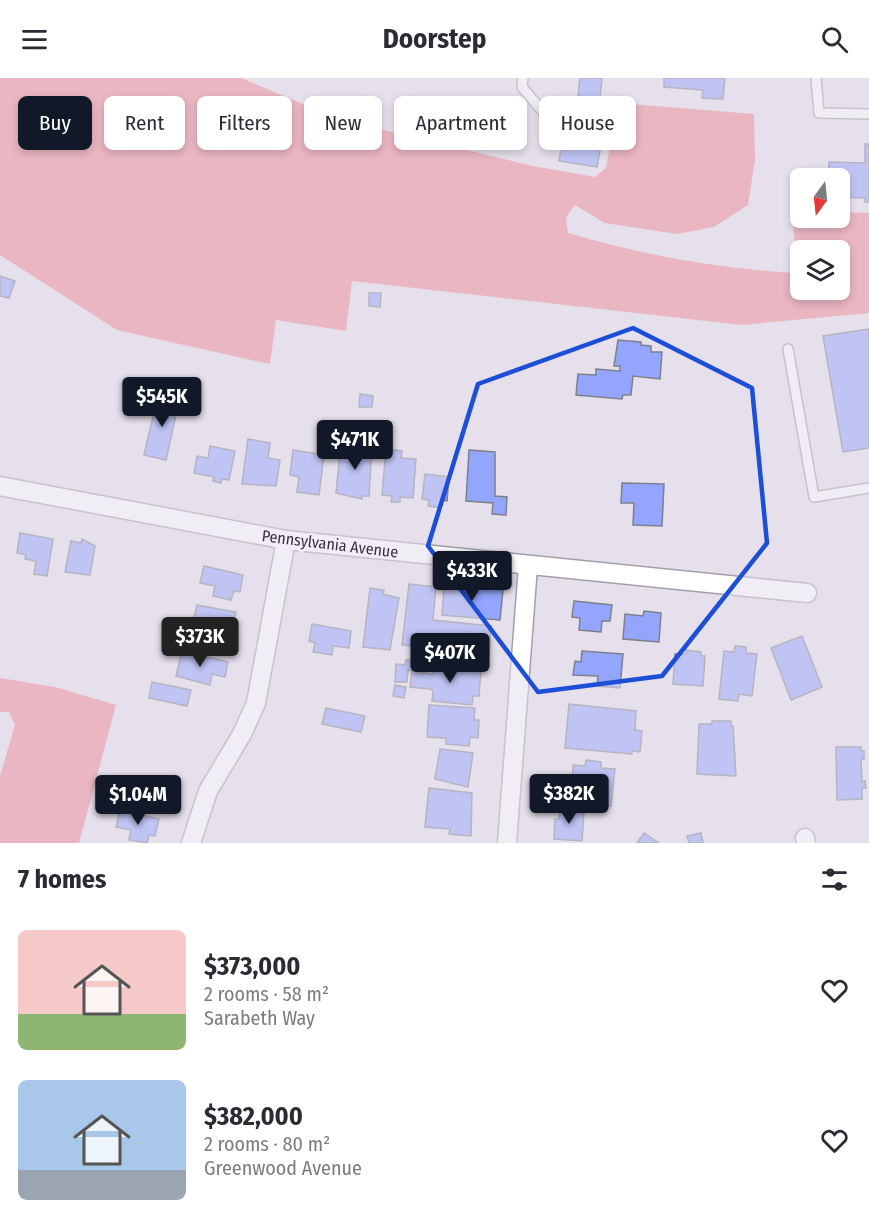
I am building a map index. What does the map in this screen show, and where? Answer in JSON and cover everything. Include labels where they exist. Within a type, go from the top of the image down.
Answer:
[{"type":"street","name":"Pennsylvania Avenue","points":[[0,486],[286,540],[807,593]]},
{"type":"street","points":[[191,843],[208,791],[242,734],[256,703],[286,540]]},
{"type":"street","points":[[507,843],[528,566]]},
{"type":"lane","points":[[523,78],[522,87],[539,107]]},
{"type":"lane","points":[[816,78],[819,113],[869,114]]},
{"type":"lane","points":[[788,349],[814,497],[869,488]]},
{"type":"highlighted area","points":[[633,328],[752,388],[767,543],[662,676],[538,692],[428,546],[478,384]]},
{"type":"shaded area","points":[[0,78],[241,78],[284,96],[197,96],[197,150],[292,150],[292,100],[304,105],[304,150],[382,150],[382,130],[394,132],[394,150],[467,150],[533,166],[595,177],[606,168],[609,150],[636,150],[636,104],[754,114],[755,160],[748,205],[714,227],[677,234],[605,223],[575,205],[566,217],[568,233],[681,260],[790,273],[790,300],[850,300],[850,240],[794,240],[793,228],[850,228],[850,212],[869,213],[869,313],[742,325],[352,281],[346,331],[276,320],[270,364],[117,330],[0,255]]},
{"type":"shaded area","points":[[0,678],[55,687],[116,705],[79,843],[0,843],[0,776],[15,725],[9,712],[0,712]]},
{"type":"building","points":[[580,78],[602,78],[600,96],[578,96]]},
{"type":"building","points":[[664,78],[725,78],[723,99],[702,98],[703,90],[664,87]]},
{"type":"building","points":[[865,144],[869,144],[869,202],[865,202],[865,198],[850,197],[850,168],[829,168],[829,162],[865,163]]},
{"type":"building","points":[[561,150],[600,150],[597,167],[559,161]]},
{"type":"building","points":[[0,276],[15,281],[9,298],[0,296]]},
{"type":"building","points":[[369,293],[381,293],[380,307],[369,306]]},
{"type":"building","points":[[869,329],[869,448],[843,452],[823,336]]},
{"type":"building","points":[[618,340],[641,342],[641,345],[651,346],[651,352],[662,352],[660,379],[633,376],[631,395],[623,395],[622,399],[576,395],[578,374],[596,375],[596,369],[620,371],[620,366],[614,366]]},
{"type":"building","points":[[360,394],[373,396],[372,407],[359,407]]},
{"type":"building","points":[[158,396],[179,401],[166,460],[144,455]]},
{"type":"building","points":[[248,439],[270,443],[268,458],[280,460],[276,486],[242,484]]},
{"type":"building","points":[[344,444],[372,447],[369,496],[362,496],[362,499],[336,493],[340,453],[343,453]]},
{"type":"building","points":[[210,446],[235,451],[229,480],[222,479],[221,483],[213,481],[214,477],[194,473],[197,456],[208,458]]},
{"type":"building","points":[[386,449],[402,451],[401,458],[416,459],[413,498],[400,497],[400,502],[391,502],[392,496],[382,495]]},
{"type":"building","points":[[293,450],[324,455],[319,495],[297,492],[299,477],[290,475]]},
{"type":"building","points":[[469,450],[495,452],[495,496],[507,497],[506,515],[492,514],[493,503],[466,501]]},
{"type":"building","points":[[425,474],[449,477],[447,501],[441,500],[440,508],[428,506],[429,500],[422,499]]},
{"type":"building","points":[[622,483],[664,484],[662,526],[633,525],[634,503],[621,503]]},
{"type":"building","points":[[20,533],[53,539],[47,576],[34,574],[36,561],[25,559],[26,555],[17,553]]},
{"type":"building","points":[[82,539],[95,546],[90,575],[65,572],[71,541],[81,543]]},
{"type":"building","points":[[204,566],[243,575],[240,592],[234,591],[231,600],[213,596],[215,586],[200,583]]},
{"type":"building","points":[[409,584],[436,587],[433,620],[491,626],[489,654],[402,645]]},
{"type":"building","points":[[444,585],[503,590],[500,620],[442,615]]},
{"type":"building","points":[[370,588],[384,590],[383,594],[399,598],[390,650],[363,647]]},
{"type":"building","points":[[574,601],[612,605],[610,621],[602,621],[601,632],[579,630],[580,618],[572,617]]},
{"type":"building","points":[[197,605],[236,612],[232,629],[193,621]]},
{"type":"building","points":[[644,611],[661,613],[659,642],[623,639],[625,614],[643,616]]},
{"type":"building","points":[[312,624],[351,631],[349,648],[333,646],[332,655],[313,652],[315,643],[309,641]]},
{"type":"building","points":[[802,636],[822,687],[791,700],[771,648]]},
{"type":"building","points":[[735,646],[746,647],[746,653],[757,654],[752,696],[739,694],[738,701],[719,699],[724,651],[734,652]]},
{"type":"building","points":[[686,650],[701,652],[701,656],[705,656],[703,686],[673,684],[675,654],[686,654]]},
{"type":"building","points":[[182,651],[228,662],[225,677],[212,674],[210,685],[176,676]]},
{"type":"building","points":[[582,651],[623,654],[620,688],[597,686],[598,676],[573,675],[575,661],[581,662]]},
{"type":"building","points":[[406,660],[425,661],[424,671],[408,670],[407,682],[395,682],[396,664],[405,665]]},
{"type":"building","points":[[433,665],[481,670],[479,696],[473,696],[472,705],[432,701],[433,691],[430,689],[410,687],[412,671],[433,674]]},
{"type":"building","points":[[152,682],[191,690],[187,706],[149,698]]},
{"type":"building","points":[[395,685],[406,687],[404,698],[393,696]]},
{"type":"building","points":[[569,704],[636,711],[635,730],[642,731],[640,752],[632,751],[632,754],[565,748]]},
{"type":"building","points":[[429,705],[475,708],[474,720],[479,720],[478,738],[470,737],[469,746],[446,744],[446,738],[427,737]]},
{"type":"building","points":[[326,708],[365,716],[361,732],[322,724]]},
{"type":"building","points":[[712,721],[731,721],[736,776],[697,774],[699,724],[712,724]]},
{"type":"building","points":[[836,747],[861,747],[861,751],[864,751],[864,759],[861,759],[862,782],[865,781],[866,788],[862,788],[862,799],[837,800]]},
{"type":"building","points":[[440,749],[473,753],[468,787],[435,779]]},
{"type":"building","points":[[586,760],[601,762],[601,768],[615,769],[611,806],[565,802],[567,782],[572,782],[573,765],[585,766]]},
{"type":"building","points":[[429,788],[472,793],[471,836],[449,834],[450,829],[425,827]]},
{"type":"building","points":[[560,809],[584,811],[582,841],[554,839],[555,819],[559,819]]},
{"type":"building","points":[[120,810],[159,819],[155,836],[149,835],[147,843],[129,840],[131,830],[116,827]]},
{"type":"building","points":[[644,833],[659,843],[637,843]]},
{"type":"building","points":[[701,833],[703,843],[689,843],[687,836]]}]
